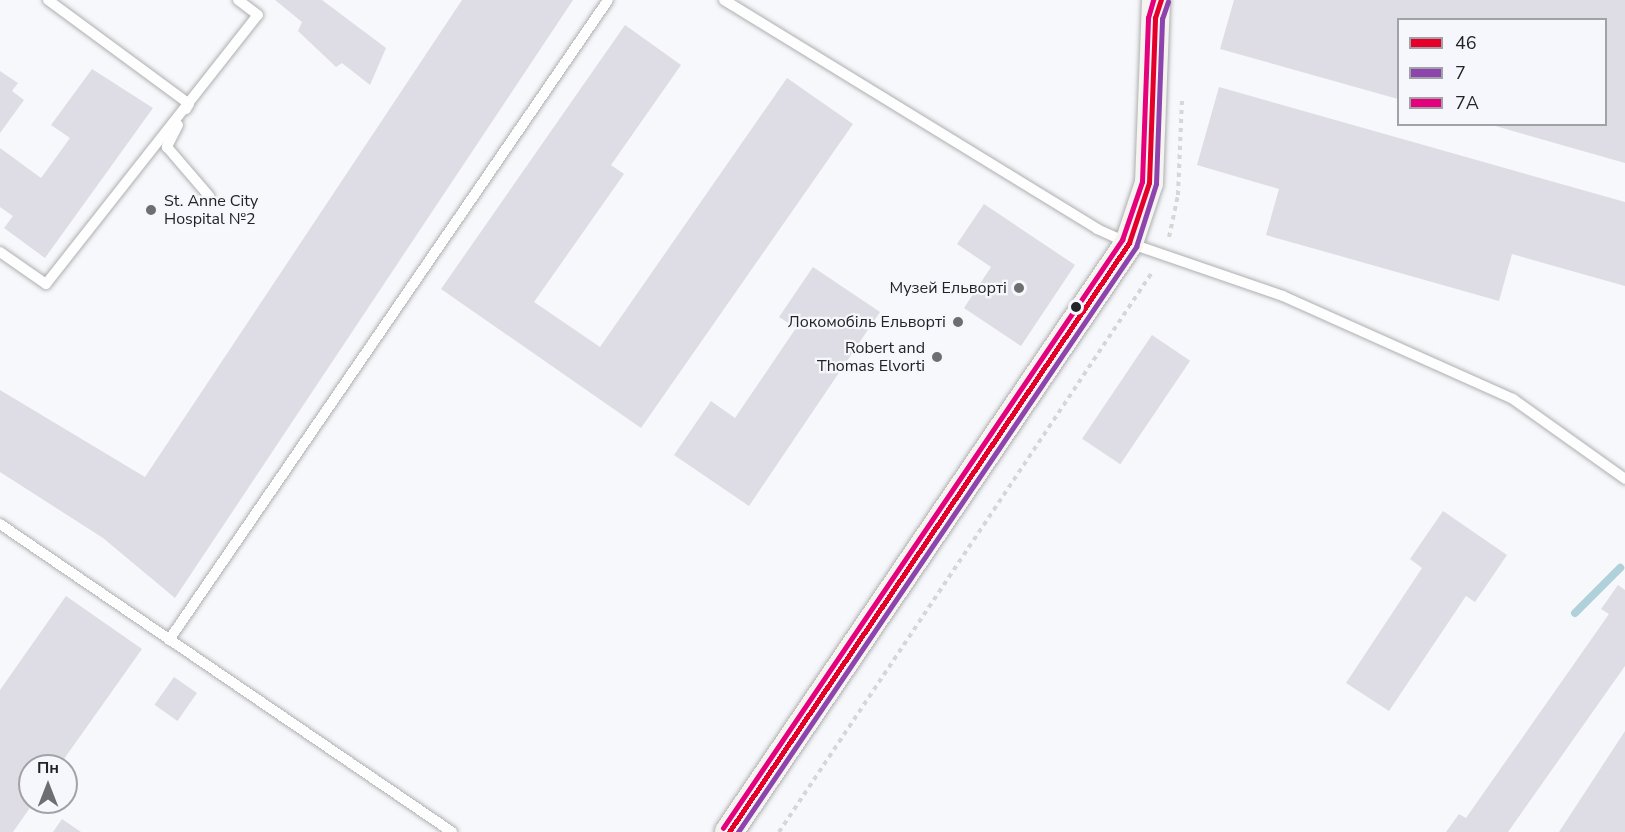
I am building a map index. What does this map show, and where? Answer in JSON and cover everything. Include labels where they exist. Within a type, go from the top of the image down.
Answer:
[{"type":"main road","points":[[729,832],[1129,243],[1149,183],[1157,6]]},
{"type":"lane","points":[[48,0],[189,104]]},
{"type":"lane","points":[[0,252],[46,284],[258,15],[238,0]]},
{"type":"lane","points":[[169,639],[608,0]]},
{"type":"lane","points":[[724,0],[1097,229],[1129,243],[1283,296],[1513,399],[1625,479]]},
{"type":"lane","points":[[189,104],[167,147],[209,196]]},
{"type":"lane","points":[[0,524],[452,832]]},
{"type":"building","points":[[275,0],[322,0],[386,48],[370,85],[342,63],[336,67],[298,31],[302,22]]},
{"type":"building","points":[[462,0],[573,0],[175,598],[103,538],[0,472],[0,390],[145,477]]},
{"type":"building","points":[[1234,0],[1625,0],[1625,163],[1496,126],[1607,126],[1607,18],[1397,18],[1397,99],[1220,49]]},
{"type":"building","points":[[625,25],[681,65],[611,165],[624,174],[534,302],[600,347],[787,78],[853,124],[641,428],[441,289]]},
{"type":"building","points":[[92,69],[153,108],[45,258],[4,228],[13,216],[0,207],[0,148],[41,178],[70,138],[51,125]]},
{"type":"building","points":[[0,71],[18,83],[12,91],[24,100],[0,133]]},
{"type":"building","points":[[1219,87],[1625,202],[1625,286],[1512,254],[1499,301],[1266,235],[1279,189],[1197,165]]},
{"type":"building","name":"Музей Ельворті","points":[[984,204],[1075,265],[1021,346],[964,308],[991,267],[957,244]]},
{"type":"building","points":[[813,267],[880,312],[749,506],[674,455],[711,401],[735,418],[796,328],[779,317]]},
{"type":"building","points":[[1152,335],[1190,361],[1120,464],[1082,439]]},
{"type":"building","points":[[1443,511],[1507,555],[1475,602],[1466,596],[1389,711],[1346,683],[1422,568],[1410,559]]},
{"type":"building","points":[[1618,585],[1625,590],[1625,666],[1508,832],[1446,832],[1459,814],[1466,818],[1609,614],[1601,609]]},
{"type":"building","points":[[66,596],[142,649],[68,754],[18,754],[18,814],[26,814],[13,832],[0,832],[0,690]]},
{"type":"building","points":[[174,677],[197,693],[177,721],[154,705]]},
{"type":"building","points":[[1625,731],[1625,832],[1559,832]]},
{"type":"building","points":[[62,819],[81,832],[53,832]]},
{"type":"waterway","points":[[1575,613],[1620,568]]},
{"type":"transit line","name":"7А","points":[[723,828],[1122,240],[1142,182],[1148,18],[1153,0]]},
{"type":"transit line","name":"46","points":[[729,832],[1129,243],[1149,183],[1155,18],[1161,0]]},
{"type":"transit line","name":"7","points":[[738,832],[1136,247],[1156,184],[1162,19],[1168,2]]},
{"type":"place","name":"St. Anne City Hospital №2","points":[[151,210]]},
{"type":"place","name":"Музей Ельворті","points":[[1019,288]]},
{"type":"place","name":"Локомобіль Ельворті","points":[[958,322]]},
{"type":"place","name":"Robert and Thomas Elvorti","points":[[937,357]]}]
